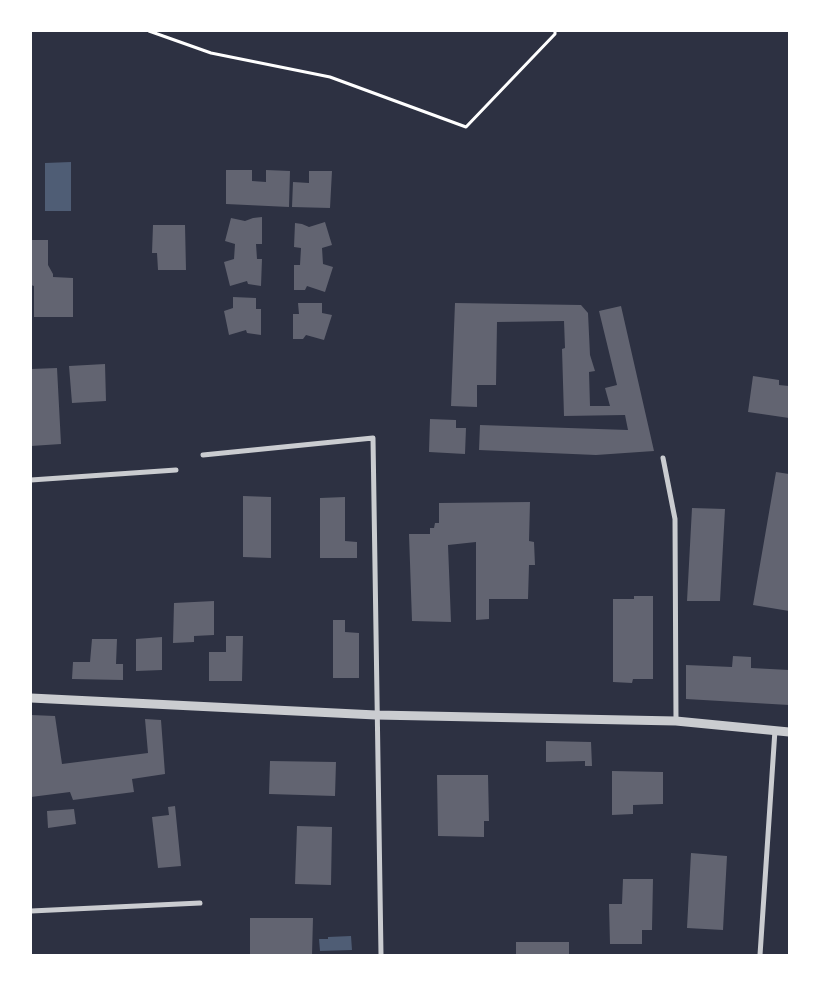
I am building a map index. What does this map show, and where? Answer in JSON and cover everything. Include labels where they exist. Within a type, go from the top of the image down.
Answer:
[{"type":"street","points":[[203,455],[373,438],[381,955]]},
{"type":"street","points":[[663,458],[675,518],[676,721]]},
{"type":"street","points":[[31,480],[176,470]]},
{"type":"street","points":[[31,698],[376,715],[676,721],[789,732]]},
{"type":"street","points":[[760,955],[775,730]]},
{"type":"street","points":[[31,910],[200,903]]},
{"type":"path","points":[[148,31],[211,53],[330,77],[466,127],[555,34],[555,31]]},
{"type":"water","points":[[71,162],[71,211],[45,211],[45,163]]},
{"type":"water","points":[[351,936],[352,950],[320,951],[319,939]]},
{"type":"building","points":[[226,170],[252,170],[252,181],[266,182],[266,170],[290,171],[289,207],[226,204]]},
{"type":"building","points":[[309,171],[332,171],[330,208],[292,207],[293,182],[309,183]]},
{"type":"building","points":[[262,217],[262,244],[256,244],[257,259],[262,259],[261,286],[248,284],[247,281],[230,286],[224,262],[234,259],[235,244],[225,241],[231,218],[245,221]]},
{"type":"building","points":[[325,222],[332,245],[322,248],[323,264],[333,267],[325,292],[307,286],[305,290],[294,290],[294,265],[300,265],[301,248],[294,247],[295,223],[309,227]]},
{"type":"building","points":[[153,225],[185,225],[186,270],[158,270],[157,253],[152,253]]},
{"type":"building","points":[[31,240],[48,240],[48,265],[53,277],[73,278],[73,317],[34,317],[34,286],[31,285]]},
{"type":"building","points":[[233,297],[256,298],[256,309],[261,309],[261,335],[247,333],[246,330],[229,335],[224,311],[233,308]]},
{"type":"building","points":[[298,303],[322,303],[322,313],[332,315],[324,340],[306,335],[303,339],[293,339],[293,314],[299,314]]},
{"type":"building","points":[[455,303],[581,305],[588,313],[590,355],[595,371],[589,372],[590,406],[610,406],[605,388],[617,385],[599,311],[621,306],[654,451],[596,455],[479,450],[480,425],[628,430],[625,415],[564,416],[562,349],[565,348],[564,321],[497,322],[496,385],[477,385],[477,407],[451,406]]},
{"type":"building","points":[[105,364],[106,401],[72,403],[69,366]]},
{"type":"building","points":[[57,368],[61,444],[31,446],[31,369]]},
{"type":"building","points":[[753,376],[779,380],[779,385],[789,386],[789,418],[748,412]]},
{"type":"building","points":[[430,419],[456,420],[456,428],[466,428],[465,454],[429,452]]},
{"type":"building","points":[[776,472],[789,474],[789,611],[753,605]]},
{"type":"building","points":[[243,496],[271,497],[271,558],[243,557]]},
{"type":"building","points":[[345,497],[345,541],[357,542],[357,558],[320,558],[320,498]]},
{"type":"building","points":[[530,502],[529,541],[534,542],[535,565],[529,565],[528,599],[489,599],[489,619],[476,620],[476,542],[448,545],[451,622],[412,621],[409,534],[430,534],[430,528],[434,528],[435,523],[439,523],[439,503]]},
{"type":"building","points":[[692,508],[725,509],[720,601],[687,601]]},
{"type":"building","points":[[634,596],[653,596],[653,679],[633,679],[632,683],[613,682],[613,599],[634,599]]},
{"type":"building","points":[[214,601],[214,635],[194,636],[194,642],[173,643],[174,603]]},
{"type":"building","points":[[333,620],[345,620],[345,632],[359,633],[359,678],[333,678]]},
{"type":"building","points":[[226,636],[243,636],[242,681],[209,681],[209,652],[226,652]]},
{"type":"building","points":[[162,637],[162,670],[136,671],[136,639]]},
{"type":"building","points":[[92,639],[117,639],[116,664],[123,664],[123,680],[72,679],[73,662],[90,662]]},
{"type":"building","points":[[733,656],[751,657],[751,668],[789,670],[789,705],[686,699],[686,665],[732,667]]},
{"type":"building","points":[[31,715],[55,716],[62,764],[148,753],[145,719],[161,720],[165,774],[132,779],[134,792],[73,800],[70,792],[31,797]]},
{"type":"building","points":[[546,741],[591,742],[592,766],[585,766],[585,761],[546,762]]},
{"type":"building","points":[[270,761],[336,762],[335,796],[269,794]]},
{"type":"building","points":[[612,771],[663,772],[663,804],[633,805],[633,814],[612,815]]},
{"type":"building","points":[[437,775],[488,775],[489,821],[484,821],[484,837],[438,836]]},
{"type":"building","points":[[175,806],[181,866],[158,868],[152,817],[169,815],[168,807]]},
{"type":"building","points":[[74,809],[76,824],[48,828],[47,811]]},
{"type":"building","points":[[297,826],[332,827],[331,885],[295,884]]},
{"type":"building","points":[[691,853],[727,856],[723,930],[687,928]]},
{"type":"building","points":[[623,879],[653,879],[652,930],[642,930],[642,944],[610,944],[609,904],[622,904]]},
{"type":"building","points":[[250,918],[313,918],[312,955],[250,955]]},
{"type":"building","points":[[516,942],[569,942],[569,955],[516,955]]}]
